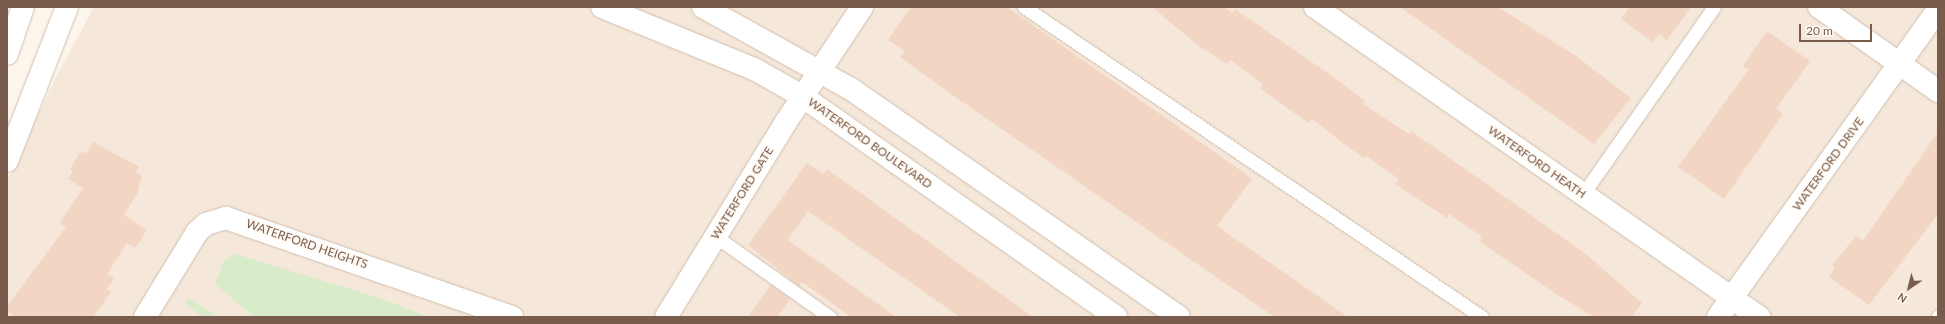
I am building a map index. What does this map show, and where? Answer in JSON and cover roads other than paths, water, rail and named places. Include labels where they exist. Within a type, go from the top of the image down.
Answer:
[{"type":"street","points":[[7,54],[23,7]]},
{"type":"street","points":[[7,161],[67,7]]},
{"type":"street","name":"WATERFORD BOULEVARD","points":[[602,7],[756,70],[802,96],[1116,317]]},
{"type":"street","points":[[703,7],[819,70],[1179,317]]},
{"type":"street","name":"WATERFORD GATE","points":[[666,317],[714,236],[802,96],[862,7]]},
{"type":"street","name":"WATERFORD HEATH","points":[[1315,7],[1759,317]]},
{"type":"street","points":[[1819,7],[1938,91]]},
{"type":"street","name":"WATERFORD DRIVE","points":[[1718,317],[1938,10]]},
{"type":"street","name":"WATERFORD HEIGHTS","points":[[145,317],[197,232],[206,224],[226,218],[512,317]]},
{"type":"lane","points":[[1024,7],[1482,317]]},
{"type":"lane","points":[[1583,194],[1714,7]]},
{"type":"lane","points":[[714,236],[830,317]]}]
